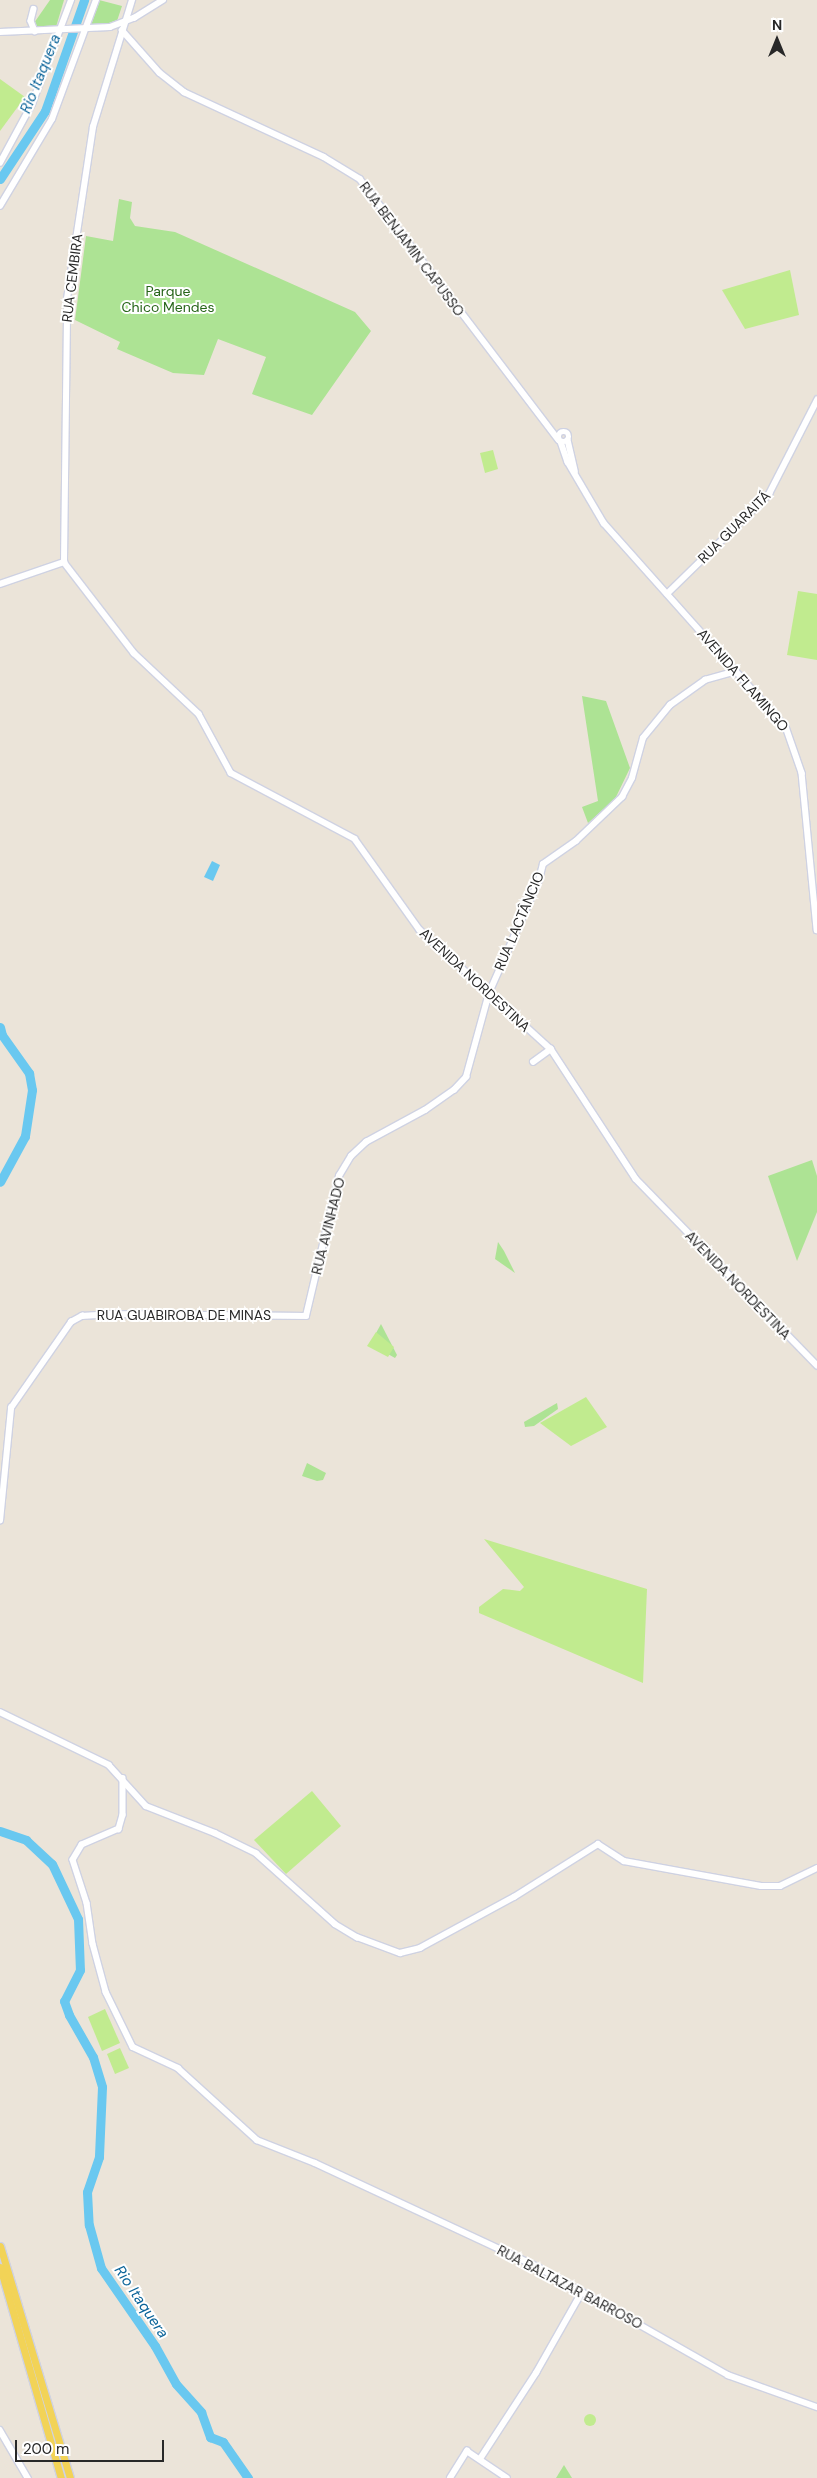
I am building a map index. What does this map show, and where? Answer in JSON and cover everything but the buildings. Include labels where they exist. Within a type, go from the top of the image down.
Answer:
[{"type":"main road","points":[[0,2246],[70,2478]]},
{"type":"main road","points":[[0,2267],[61,2478]]},
{"type":"street","points":[[0,163],[32,104],[61,31],[71,0]]},
{"type":"street","points":[[0,206],[52,119],[96,0]]},
{"type":"street","points":[[0,32],[84,30],[124,22],[163,0]]},
{"type":"street","name":"RUA CEMBIRA","points":[[64,562],[67,299],[94,127],[124,22],[132,1]]},
{"type":"street","points":[[34,9],[31,21],[35,30]]},
{"type":"street","name":"RUA BENJAMIN CAPUSSO","points":[[122,30],[160,73],[184,92],[324,158],[360,179],[546,426],[560,438],[568,434],[568,440]]},
{"type":"street","name":"RUA GUARAITÁ","points":[[667,594],[769,494],[817,400]]},
{"type":"street","points":[[560,438],[568,440]]},
{"type":"street","name":"AVENIDA FLAMINGO","points":[[560,438],[575,471],[604,523],[786,727],[795,747],[802,772],[817,930]]},
{"type":"street","name":"AVENIDA FLAMINGO","points":[[568,440],[575,471]]},
{"type":"street","points":[[0,584],[64,562]]},
{"type":"street","name":"AVENIDA NORDESTINA","points":[[64,562],[134,653],[199,714],[231,773],[350,835],[369,855],[420,930],[551,1049],[636,1179],[817,1365]]},
{"type":"street","name":"RUA LACTÂNCIO","points":[[489,993],[539,880],[543,864],[576,841],[622,797],[632,778],[643,738],[670,705],[705,680],[736,671]]},
{"type":"street","name":"RUA AVINHADO","points":[[306,1316],[336,1187],[344,1166],[366,1142],[425,1110],[462,1083],[472,1062],[489,993]]},
{"type":"street","points":[[533,1062],[551,1049]]},
{"type":"street","name":"RUA GUABIROBA DE MINAS","points":[[0,1521],[11,1408],[72,1322],[82,1316],[108,1314],[306,1316]]},
{"type":"street","points":[[0,1712],[109,1765],[123,1778],[146,1806],[215,1833],[256,1853],[336,1924],[393,1952],[406,1953],[420,1948],[514,1897],[598,1844],[618,1859],[650,1867],[774,1887],[795,1881],[817,1868]]},
{"type":"street","name":"RUA BALTAZAR BARROSO","points":[[123,1778],[123,1815],[119,1829],[82,1846],[73,1860],[87,1903],[97,1963],[126,2036],[139,2051],[178,2068],[257,2140],[323,2167],[538,2267],[728,2375],[817,2407]]},
{"type":"street","points":[[480,2459],[536,2373],[582,2292]]},
{"type":"street","points":[[0,2430],[28,2478]]},
{"type":"street","points":[[450,2478],[462,2455],[469,2452],[507,2478]]},
{"type":"green space","points":[[50,0],[64,0],[56,27],[37,28],[34,23]]},
{"type":"green space","points":[[99,0],[122,6],[117,21],[90,28]]},
{"type":"green space","points":[[0,79],[25,97],[0,131]]},
{"type":"green space","name":"Parque Chico Mendes","points":[[119,199],[132,202],[130,218],[135,226],[175,232],[355,312],[371,331],[312,415],[252,394],[266,357],[218,339],[204,375],[173,373],[117,349],[120,342],[75,320],[86,236],[113,241]]},
{"type":"green space","points":[[790,270],[799,315],[745,329],[722,290]]},
{"type":"green space","points":[[493,450],[498,469],[485,473],[480,453]]},
{"type":"green space","points":[[798,591],[817,594],[817,660],[787,655]]},
{"type":"green space","points":[[582,696],[606,701],[630,768],[615,799],[588,823],[582,807],[598,801]]},
{"type":"green space","points":[[812,1160],[817,1176],[817,1212],[797,1261],[768,1176]]},
{"type":"green space","points":[[498,1242],[504,1251],[515,1273],[495,1259]]},
{"type":"green space","points":[[381,1324],[397,1355],[395,1358],[370,1344]]},
{"type":"green space","points":[[376,1332],[394,1347],[388,1357],[367,1346]]},
{"type":"green space","points":[[586,1397],[607,1427],[571,1446],[540,1423]]},
{"type":"green space","points":[[557,1403],[558,1409],[534,1426],[525,1427],[524,1422]]},
{"type":"green space","points":[[307,1463],[326,1473],[323,1480],[317,1481],[302,1476]]},
{"type":"green space","points":[[484,1539],[647,1589],[643,1683],[479,1613],[479,1607],[503,1589],[520,1591],[524,1587]]},
{"type":"green space","points":[[312,1791],[341,1826],[286,1874],[254,1840]]},
{"type":"green space","points":[[105,2009],[120,2043],[102,2051],[88,2017]]},
{"type":"green space","points":[[120,2048],[129,2068],[115,2074],[107,2054]]},
{"type":"green space","points":[[592,2414],[595,2415],[595,2425],[588,2426],[585,2425],[584,2418],[585,2415]]},
{"type":"green space","points":[[564,2465],[572,2478],[556,2478]]},
{"type":"water","points":[[212,861],[220,865],[213,881],[204,877]]},
{"type":"waterway","name":"Rio Itaquera","points":[[0,179],[45,111],[84,0]]},
{"type":"waterway","name":"Rio Itaquera","points":[[0,1027],[2,1035],[29,1073],[32,1090],[25,1136],[0,1182]]},
{"type":"waterway","name":"Rio Itaquera","points":[[0,1831],[26,1840],[52,1864],[78,1919],[80,1970],[64,2001],[69,2015],[93,2057],[102,2087],[99,2157],[87,2192],[89,2225],[101,2268],[155,2346],[176,2384],[201,2412],[210,2437],[223,2442],[248,2478]]}]
